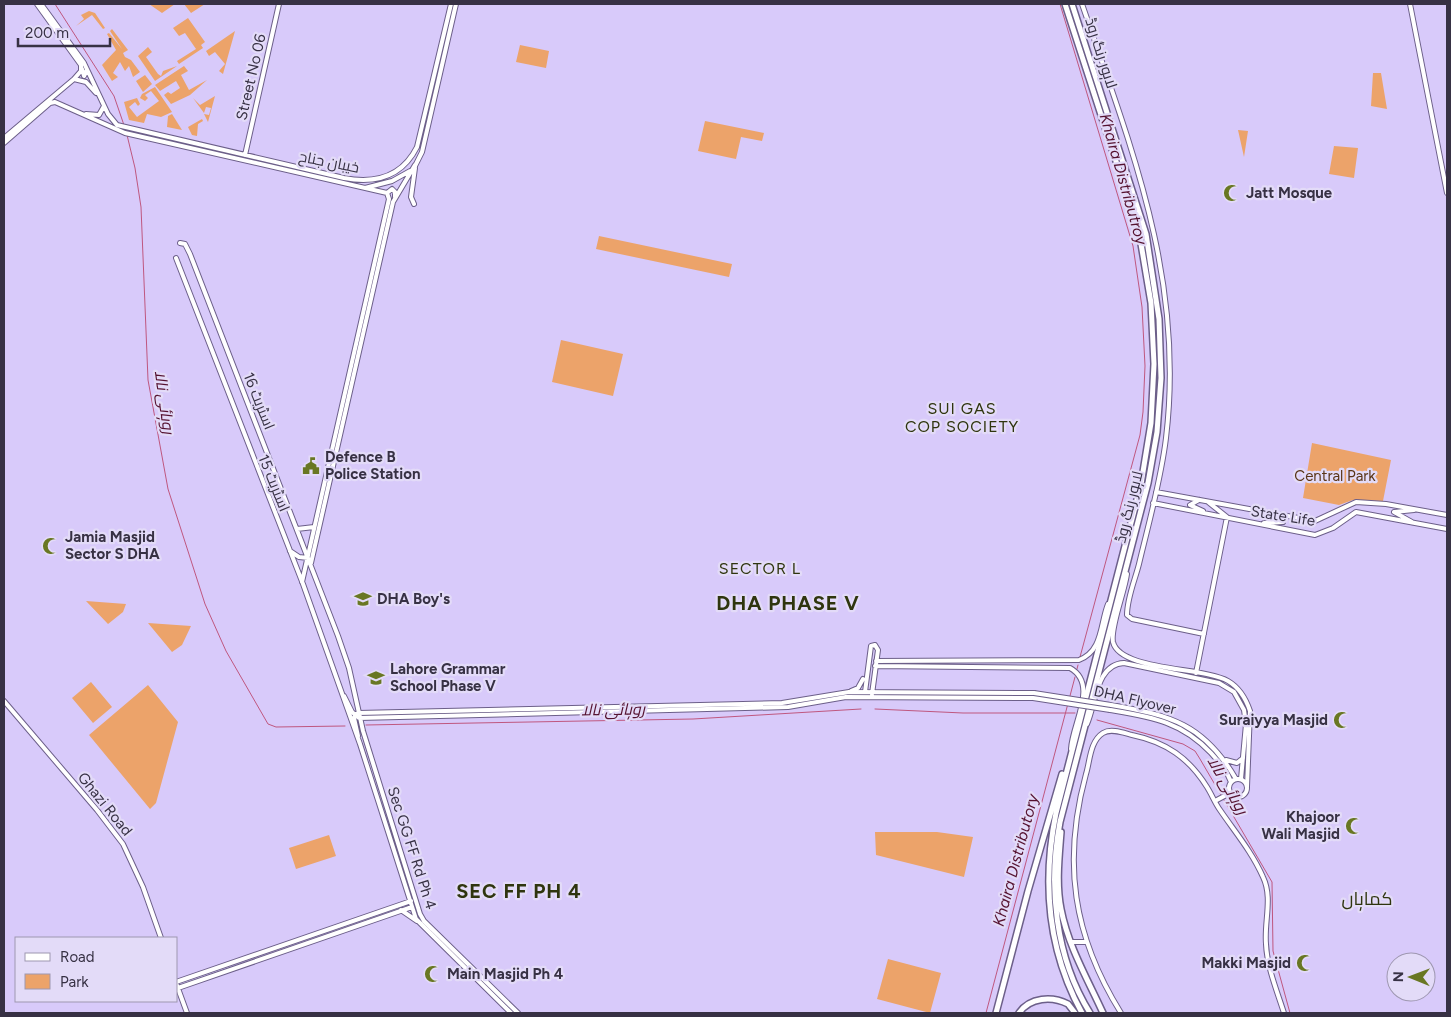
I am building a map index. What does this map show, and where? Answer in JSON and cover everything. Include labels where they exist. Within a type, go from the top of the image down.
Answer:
[{"type":"highway","name":"لاہور رنگ روڈ","points":[[1065,4],[1132,208],[1146,267],[1152,313],[1154,384],[1149,444],[1138,495],[1070,756],[1050,845],[1048,902],[1051,924],[1061,964],[1082,1013]]},
{"type":"highway","name":"لاہور رنگ روڈ","points":[[1072,4],[1141,216],[1150,256],[1158,311],[1161,378],[1157,432],[1148,483],[1060,822],[1054,870],[1056,910],[1068,964],[1090,1013]]},
{"type":"highway","points":[[996,1013],[1028,891],[1064,768],[1070,756]]},
{"type":"highway","points":[[1060,822],[1059,897],[1064,922],[1071,942],[1104,1013]]},
{"type":"highway","points":[[1019,1013],[1027,1006],[1046,998],[1068,1004],[1075,1013]]},
{"type":"main road","points":[[39,4],[81,66],[83,75],[85,75],[87,70]]},
{"type":"main road","name":"خیبان جناح","points":[[39,4],[87,70],[112,121],[128,128],[354,180],[377,180],[392,175],[410,159],[418,142],[451,4]]},
{"type":"main road","name":"Street No 06","points":[[245,155],[280,4]]},
{"type":"main road","points":[[308,560],[395,197],[422,152],[456,4]]},
{"type":"main road","points":[[1082,4],[1148,206],[1164,278],[1169,322],[1171,379],[1166,439],[1156,492],[1127,615],[1132,619],[1204,634]]},
{"type":"main road","points":[[1410,4],[1447,193]]},
{"type":"main road","points":[[4,138],[74,79],[80,72],[81,66]]},
{"type":"main road","points":[[74,79],[86,82],[98,94]]},
{"type":"main road","name":"خیبان جناح","points":[[4,143],[52,103],[131,135],[386,193],[392,189],[395,192],[395,197]]},
{"type":"main road","points":[[83,114],[97,115],[104,106]]},
{"type":"main road","points":[[414,204],[411,197],[415,165]]},
{"type":"main road","name":"خیبان جناح","points":[[364,188],[392,181],[407,173],[415,165]]},
{"type":"main road","points":[[303,584],[314,527],[389,200],[386,193]]},
{"type":"main road","name":"اسٹریٹ 16","points":[[180,243],[185,244],[190,254],[346,658],[357,715]]},
{"type":"main road","name":"اسٹریٹ 15","points":[[176,258],[303,584],[358,738]]},
{"type":"main road","points":[[1156,492],[1315,521],[1356,502],[1386,504],[1447,515]]},
{"type":"main road","points":[[1200,500],[1190,505],[1209,514]]},
{"type":"main road","points":[[1195,678],[1227,518],[1207,501]]},
{"type":"main road","name":"State Life","points":[[1153,503],[1315,534],[1333,528],[1356,512],[1447,529]]},
{"type":"main road","points":[[1412,522],[1408,517],[1394,512],[1415,509]]},
{"type":"main road","points":[[1258,524],[1283,522],[1263,512]]},
{"type":"main road","points":[[297,529],[314,527]]},
{"type":"main road","points":[[289,551],[308,560]]},
{"type":"main road","points":[[1128,562],[1113,636],[1116,649],[1129,659],[1196,672],[1228,681],[1236,687],[1247,702],[1251,723],[1247,787],[1245,793],[1240,796],[1230,793]]},
{"type":"main road","points":[[1095,663],[1096,647],[1116,583]]},
{"type":"main road","points":[[864,697],[870,647],[875,645],[878,650],[872,694]]},
{"type":"main road","points":[[875,664],[1072,661],[1087,656],[1096,647]]},
{"type":"main road","points":[[1084,733],[1103,674],[1113,665],[1124,663],[1227,686],[1241,702],[1246,724],[1245,755],[1238,779]]},
{"type":"main road","points":[[875,664],[1070,668],[1079,674],[1084,686],[1071,741],[1070,756]]},
{"type":"main road","points":[[849,692],[861,685],[866,673]]},
{"type":"main road","points":[[340,690],[357,715],[358,738],[418,922]]},
{"type":"main road","points":[[357,715],[782,702],[849,692],[872,694]]},
{"type":"main road","points":[[357,715],[788,707],[830,698],[864,697],[872,694]]},
{"type":"main road","name":"DHA Flyover","points":[[872,694],[1033,695],[1161,714],[1177,720],[1195,731],[1224,759],[1238,779]]},
{"type":"main road","name":"Ghazi Road","points":[[4,700],[97,810],[123,844],[143,887],[161,937]]},
{"type":"main road","name":"DHA Flyover","points":[[1110,707],[1175,724],[1204,745],[1223,767],[1231,782]]},
{"type":"main road","name":"Sec GG FF Rd Ph 4","points":[[357,715],[422,918],[496,995],[518,1013]]},
{"type":"main road","points":[[1121,1013],[1099,973],[1087,942],[1075,889],[1074,834],[1079,799],[1093,746],[1098,737],[1106,732],[1115,731],[1142,737],[1168,747],[1185,759],[1217,800],[1247,848],[1263,875],[1268,891],[1266,946],[1284,1013]]},
{"type":"main road","points":[[1224,759],[1237,763],[1245,755]]},
{"type":"main road","points":[[1238,779],[1247,787]]},
{"type":"main road","points":[[1230,793],[1229,787],[1231,782],[1238,779]]},
{"type":"main road","points":[[1217,800],[1230,793]]},
{"type":"main road","points":[[178,981],[411,901]]},
{"type":"main road","points":[[187,1013],[178,988],[412,907]]},
{"type":"main road","points":[[401,910],[418,922],[496,995],[510,1013]]},
{"type":"main road","points":[[1071,942],[1087,942]]},
{"type":"green space","points":[[149,4],[175,4],[162,13]]},
{"type":"green space","points":[[184,4],[205,4],[191,13]]},
{"type":"green space","points":[[89,11],[95,13],[105,28],[103,29],[92,15],[76,26],[84,19],[81,15]]},
{"type":"green space","points":[[188,18],[205,42],[201,45],[203,48],[179,64],[177,61],[196,49],[185,33],[179,36],[173,28]]},
{"type":"green space","points":[[112,29],[128,50],[123,53],[125,57],[131,60],[140,72],[133,77],[129,66],[125,71],[120,62],[113,73],[118,77],[112,81],[102,65],[116,50],[107,34],[109,33],[122,49],[110,31]]},
{"type":"green space","points":[[235,31],[223,74],[219,71],[225,64],[215,52],[209,56],[206,51]]},
{"type":"green space","points":[[520,45],[549,51],[546,68],[516,62]]},
{"type":"green space","points":[[148,47],[152,52],[146,57],[161,76],[163,71],[177,66],[155,81],[138,56]]},
{"type":"green space","points":[[184,66],[188,71],[181,75],[189,90],[207,80],[190,95],[171,104],[164,95],[168,92],[171,94],[180,88],[176,81],[160,91],[155,85]]},
{"type":"green space","points":[[1373,73],[1381,73],[1387,109],[1371,106]]},
{"type":"green space","points":[[145,75],[152,84],[143,92],[136,81]]},
{"type":"green space","points":[[155,87],[172,112],[161,117],[147,114],[144,123],[129,120],[124,102],[137,98],[140,104],[138,106],[135,102],[129,107],[137,117],[159,101],[151,91],[145,95],[148,98],[145,101],[140,98],[142,94]]},
{"type":"green space","points":[[215,96],[208,122],[204,114],[209,115],[211,108],[206,107],[204,113],[193,98],[200,105]]},
{"type":"green space","points":[[172,114],[182,130],[167,127],[168,116]]},
{"type":"green space","points":[[202,119],[203,121],[198,124],[197,136],[192,135],[188,127]]},
{"type":"green space","points":[[705,121],[764,133],[762,141],[741,137],[736,159],[698,151]]},
{"type":"green space","points":[[1238,130],[1248,131],[1244,157]]},
{"type":"green space","points":[[1334,146],[1358,148],[1354,178],[1329,174]]},
{"type":"green space","points":[[599,236],[732,264],[729,277],[596,249]]},
{"type":"green space","points":[[561,340],[623,354],[613,396],[552,382]]},
{"type":"green space","name":"Central Park","points":[[1312,443],[1391,460],[1383,501],[1353,500],[1339,505],[1303,498]]},
{"type":"green space","points":[[86,601],[126,604],[123,612],[108,624]]},
{"type":"green space","points":[[148,623],[191,626],[182,645],[172,652]]},
{"type":"green space","points":[[91,682],[112,707],[93,723],[72,698]]},
{"type":"green space","points":[[148,685],[178,722],[156,803],[150,809],[89,735]]},
{"type":"green space","points":[[875,832],[937,832],[973,837],[964,877],[876,855]]},
{"type":"green space","points":[[329,835],[336,856],[296,869],[289,848]]},
{"type":"green space","points":[[888,959],[941,973],[930,1013],[877,999]]},
{"type":"waterway","name":"روہائی نالا","points":[[55,4],[114,96],[126,131]]},
{"type":"waterway","name":"Khaira Distributroy","points":[[1060,4],[1133,246],[1142,307],[1145,366],[1140,435],[1080,657]]},
{"type":"waterway","name":"روہائی نالا","points":[[127,135],[135,168],[141,207],[148,380],[168,489],[205,604],[226,651],[268,724],[276,727],[345,726]]},
{"type":"waterway","name":"Khaira Distributroy","points":[[1077,669],[1078,665]]},
{"type":"waterway","name":"Khaira Distributory","points":[[986,1013],[1075,677]]},
{"type":"waterway","name":"روہائی نالا","points":[[366,725],[693,719],[861,709]]},
{"type":"waterway","name":"روہائی نالا","points":[[875,709],[963,713],[1075,713]]},
{"type":"waterway","name":"روہائی نالا","points":[[1097,720],[1183,744],[1195,751],[1272,882],[1273,951],[1290,1013]]},
{"type":"place","name":"Jatt Mosque","points":[[1232,193]]},
{"type":"place","name":"Defence B Police Station","points":[[311,466]]},
{"type":"place","name":"Jamia Masjid Sector S DHA","points":[[51,546]]},
{"type":"place","name":"DHA Boy's","points":[[363,599]]},
{"type":"place","name":"Lahore Grammar School Phase V","points":[[376,678]]},
{"type":"place","name":"Suraiyya Masjid","points":[[1342,720]]},
{"type":"place","name":"Khajoor Wali Masjid","points":[[1354,826]]},
{"type":"place","name":"Makki Masjid","points":[[1305,963]]},
{"type":"place","name":"Main Masjid Ph 4","points":[[433,974]]},
{"type":"district","name":"SUI GAS COP SOCIETY","points":[[962,417]]},
{"type":"district","name":"SECTOR L","points":[[760,568]]},
{"type":"district","name":"DHA PHASE V","points":[[788,603]]},
{"type":"district","name":"SEC FF PH 4","points":[[519,891]]},
{"type":"district","name":"کماہاں","points":[[1367,899]]}]
